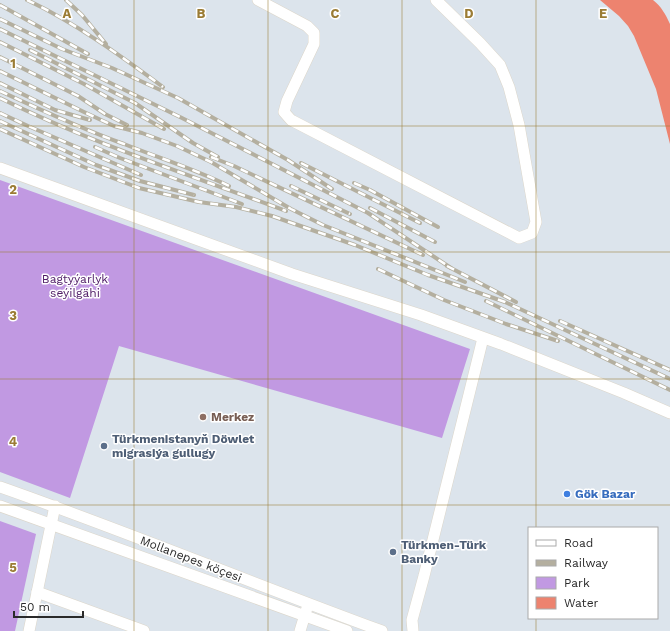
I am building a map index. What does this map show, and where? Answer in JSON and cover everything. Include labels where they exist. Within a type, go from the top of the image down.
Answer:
[{"type":"street","points":[[258,0],[307,26],[314,33],[314,44],[287,101],[284,112],[291,120],[519,238],[532,233],[536,222],[519,125],[509,87],[500,65],[436,0]]},
{"type":"street","points":[[0,168],[284,271],[422,315],[542,360],[670,413]]},
{"type":"street","points":[[413,631],[412,620],[483,338]]},
{"type":"street","name":"Mollanepes köçesi","points":[[0,487],[55,506],[308,604],[382,631]]},
{"type":"street","name":"Mollanepes köçesi","points":[[0,506],[51,523],[347,631]]},
{"type":"street","points":[[29,631],[55,506]]},
{"type":"street","points":[[37,592],[144,631]]},
{"type":"street","points":[[300,631],[308,604]]},
{"type":"green space","name":"Bagtyýarlyk seýilgähi","points":[[0,180],[470,349],[442,438],[119,346],[70,498],[0,472]]},
{"type":"green space","points":[[0,521],[36,534],[15,631],[0,631]]},
{"type":"water","points":[[600,0],[653,0],[661,8],[670,24],[670,144],[656,89],[634,36],[619,16]]},
{"type":"railway","points":[[27,0],[80,29],[163,87]]},
{"type":"railway","points":[[66,0],[82,15],[106,44]]},
{"type":"railway","points":[[0,5],[88,54]]},
{"type":"railway","points":[[0,19],[62,49],[112,68],[178,98],[288,160],[332,189]]},
{"type":"railway","points":[[0,29],[182,118],[368,213],[451,268]]},
{"type":"railway","points":[[0,42],[84,84],[164,129]]},
{"type":"railway","points":[[30,50],[135,103],[193,143],[218,157]]},
{"type":"railway","points":[[0,57],[78,96],[105,114],[127,125]]},
{"type":"railway","points":[[0,71],[114,126],[142,133],[177,146],[211,162],[291,209],[323,225],[465,282]]},
{"type":"railway","points":[[0,83],[55,110],[90,120]]},
{"type":"railway","points":[[0,91],[77,126],[190,169],[229,186]]},
{"type":"railway","points":[[0,98],[70,130],[178,172],[286,211]]},
{"type":"railway","points":[[0,113],[141,175]]},
{"type":"railway","points":[[0,121],[96,165],[140,181],[194,195]]},
{"type":"railway","points":[[0,129],[84,167],[139,188],[199,202],[236,207],[272,216],[355,245],[428,275],[505,302],[670,379]]},
{"type":"railway","points":[[95,147],[120,158],[242,204]]},
{"type":"railway","points":[[211,157],[234,166],[423,255]]},
{"type":"railway","points":[[301,163],[420,223]]},
{"type":"railway","points":[[354,183],[370,190],[438,227]]},
{"type":"railway","points":[[291,186],[350,214]]},
{"type":"railway","points":[[370,208],[435,242]]},
{"type":"railway","points":[[447,266],[516,302]]},
{"type":"railway","points":[[378,269],[444,300],[506,324],[558,341]]},
{"type":"railway","points":[[486,301],[670,390]]},
{"type":"railway","points":[[560,321],[670,370]]},
{"type":"place","name":"Merkez","points":[[203,417]]},
{"type":"place","name":"Türkmenistanyň Döwlet migrasiýa gullugy","points":[[104,446]]},
{"type":"place","name":"Gök Bazar","points":[[567,494]]},
{"type":"place","name":"Türkmen-Türk Banky","points":[[393,552]]}]
